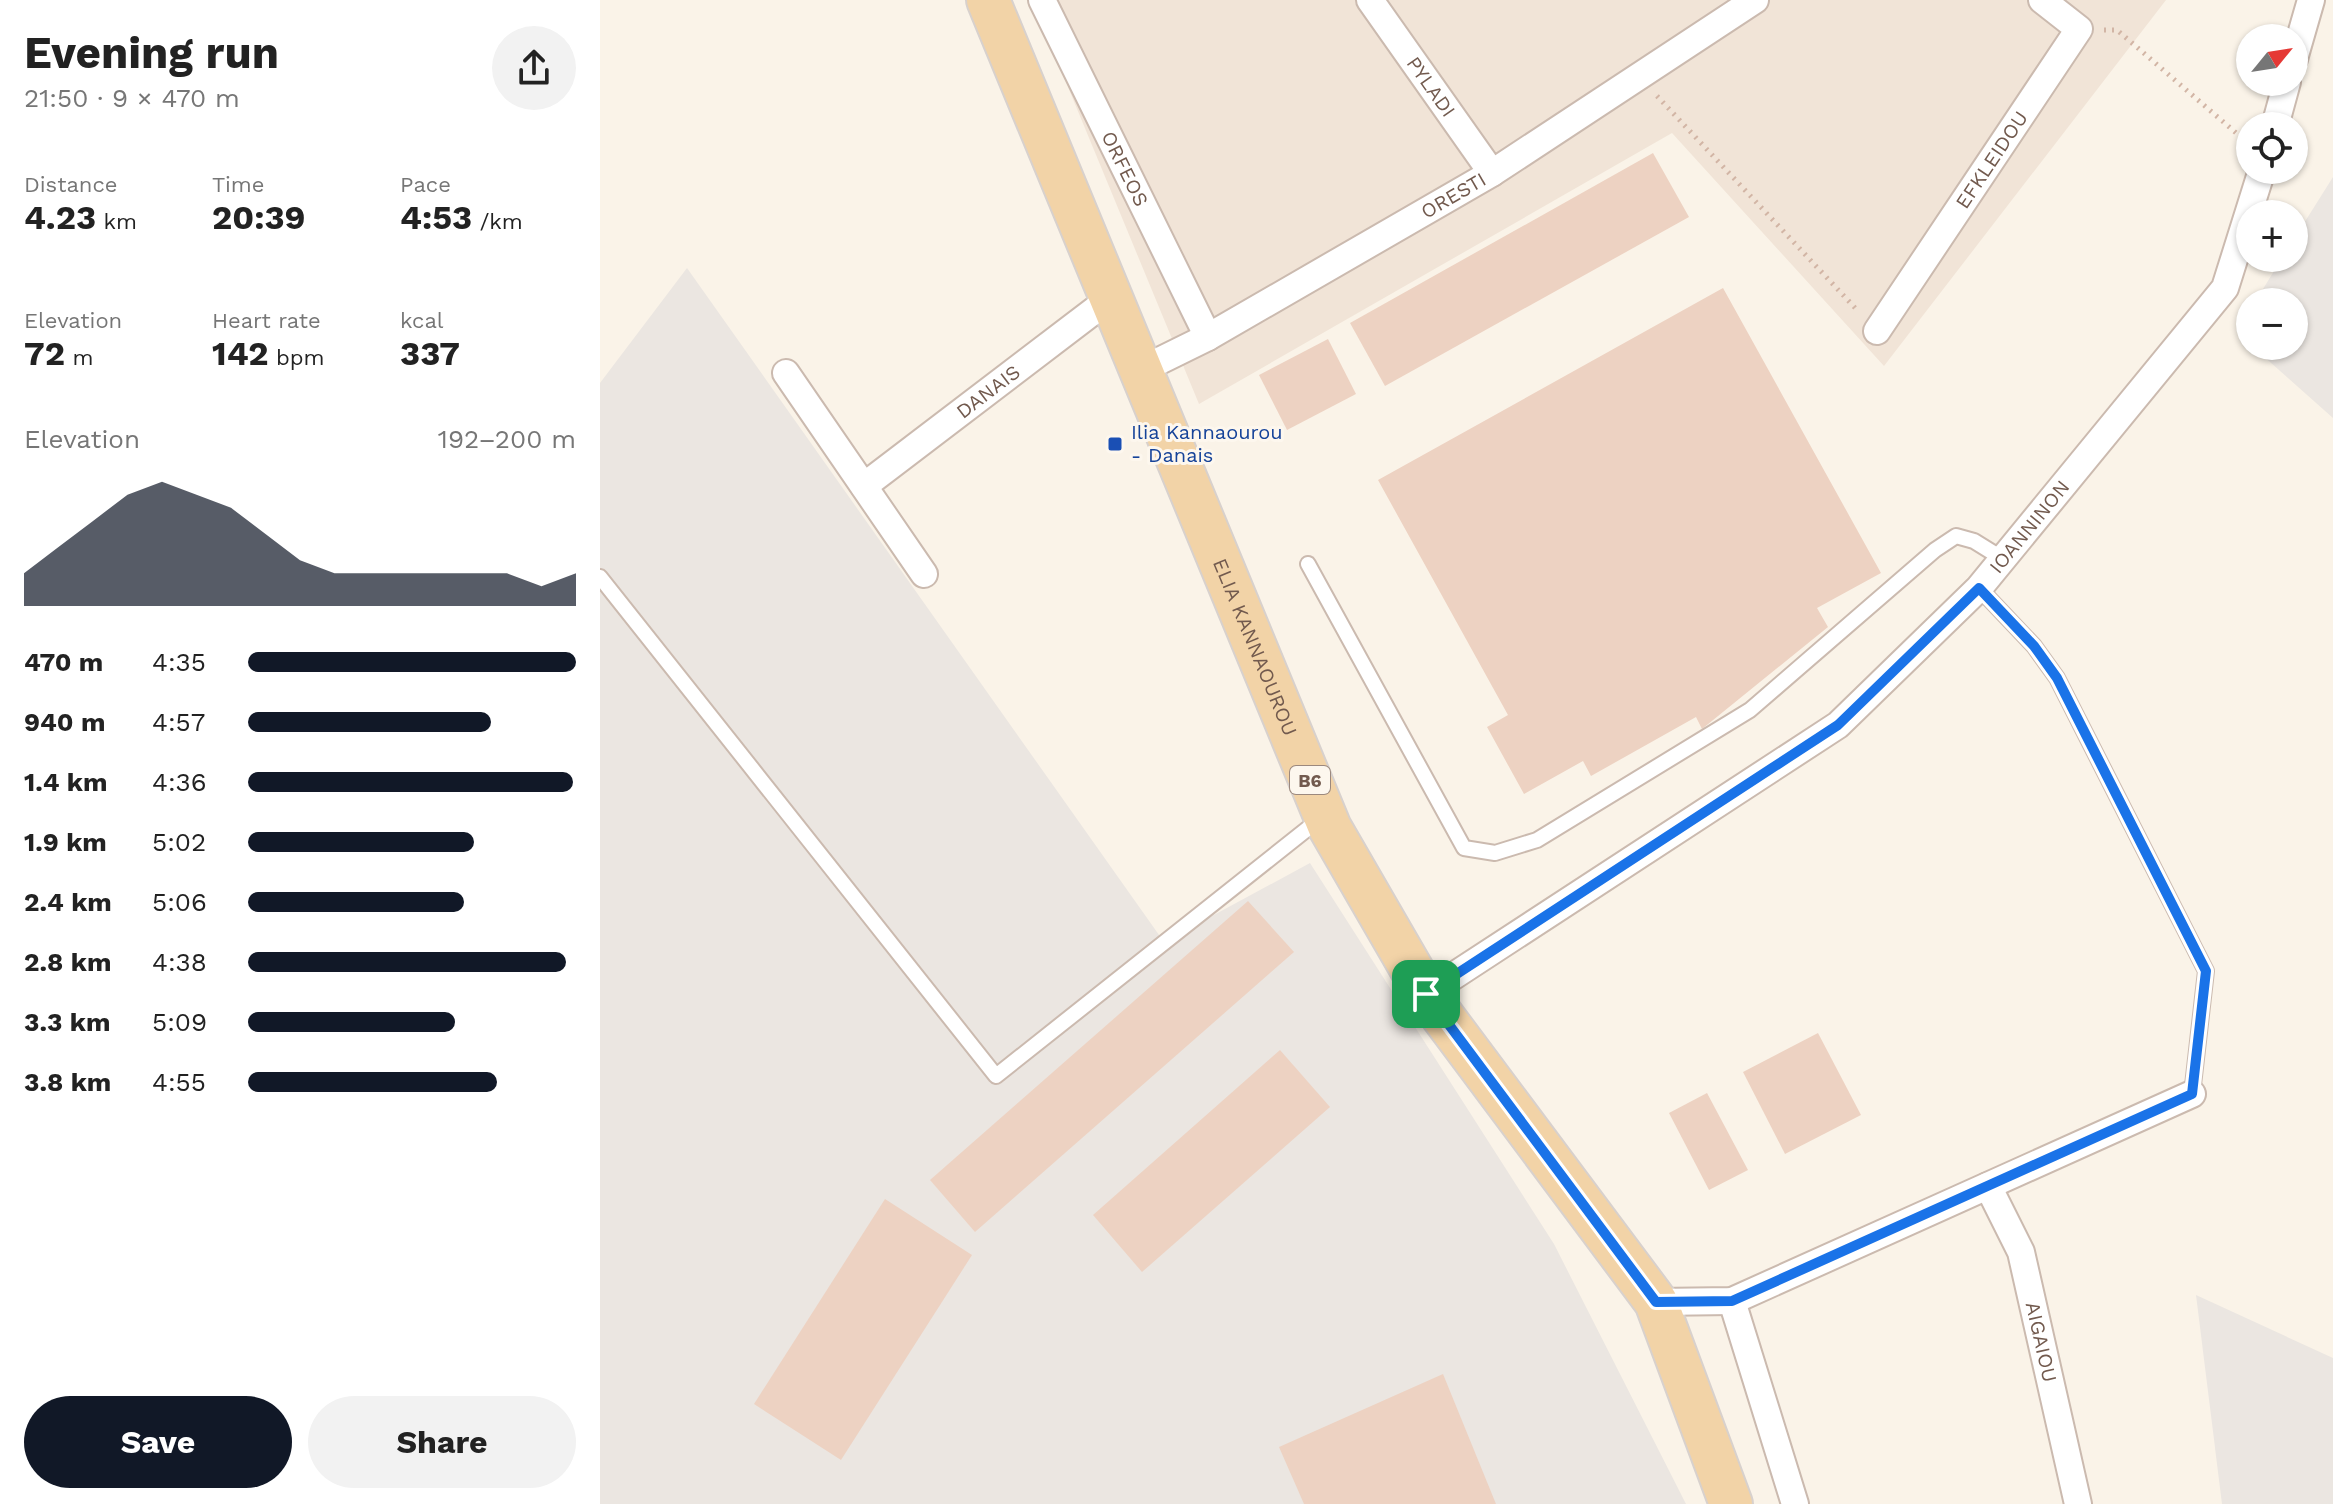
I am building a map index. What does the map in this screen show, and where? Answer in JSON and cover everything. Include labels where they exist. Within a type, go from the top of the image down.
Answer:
[{"type":"main road","name":"ELIA KANNAOUROU","points":[[988,0],[1325,815],[1426,994],[1656,1302],[1731,1504]]},
{"type":"street","name":"ORFEOS","points":[[1042,0],[1208,337]]},
{"type":"street","name":"PYLADI","points":[[1370,0],[1492,173]]},
{"type":"street","points":[[2042,0],[2079,29]]},
{"type":"street","points":[[2304,24],[2311,0]]},
{"type":"street","name":"ORESTI","points":[[1141,370],[1208,337],[1492,173],[1639,78],[1747,3]]},
{"type":"street","name":"EFKLEIDOU","points":[[1877,331],[2079,29]]},
{"type":"street","name":"IOANNINON","points":[[1426,994],[1838,725],[1979,588],[2225,288],[2258,184]]},
{"type":"street","name":"DANAIS","points":[[864,486],[1112,297]]},
{"type":"street","points":[[786,373],[924,574]]},
{"type":"street","points":[[1656,1302],[1732,1301],[2192,1094]]},
{"type":"street","name":"AIGAIOU","points":[[1988,1186],[2021,1252],[2078,1504]]},
{"type":"street","points":[[1732,1301],[1795,1504]]},
{"type":"lane","points":[[1308,564],[1464,848],[1495,853],[1537,840],[1750,710],[1935,550],[1956,536],[1974,541],[2003,559]]},
{"type":"lane","points":[[600,577],[996,1076],[1325,815]]},
{"type":"lane","points":[[1979,588],[2034,646],[2057,678],[2206,971],[2192,1094]]},
{"type":"path","points":[[2079,29],[2117,30],[2236,133]]},
{"type":"path","points":[[1639,78],[1877,331]]},
{"type":"shaded area","points":[[1032,0],[2166,0],[1884,366],[1672,133],[1199,404]]},
{"type":"shaded area","points":[[2333,177],[2333,418],[2268,360],[2308,360],[2308,288],[2264,288],[2273,272],[2308,272],[2308,217]]},
{"type":"shaded area","points":[[687,268],[1164,942],[1310,863],[1554,1244],[1686,1504],[600,1504],[600,383]]},
{"type":"shaded area","points":[[2196,1295],[2333,1358],[2333,1504],[2222,1504]]},
{"type":"building","points":[[1653,153],[1689,217],[1385,386],[1350,323]]},
{"type":"building","points":[[1723,288],[1881,573],[1817,608],[1828,627],[1702,729],[1696,717],[1591,776],[1583,761],[1524,794],[1487,727],[1508,715],[1378,480]]},
{"type":"building","points":[[1328,339],[1356,394],[1287,430],[1259,375]]},
{"type":"building","points":[[1248,901],[1294,952],[975,1232],[930,1180]]},
{"type":"building","points":[[1818,1033],[1861,1115],[1785,1154],[1743,1072]]},
{"type":"building","points":[[1280,1050],[1330,1107],[1142,1272],[1093,1215]]},
{"type":"building","points":[[1707,1093],[1748,1170],[1709,1190],[1669,1113]]},
{"type":"building","points":[[885,1199],[972,1255],[841,1460],[754,1404]]},
{"type":"building","points":[[1443,1374],[1496,1504],[1304,1504],[1279,1447]]},
{"type":"place","name":"Ilia Kannaourou - Danais","points":[[1115,444]]},
{"type":"route","points":[[1979,588],[2034,646],[2057,678],[2206,971],[2192,1094],[1732,1301],[1656,1302],[1426,994],[1838,725],[1979,588]]}]
